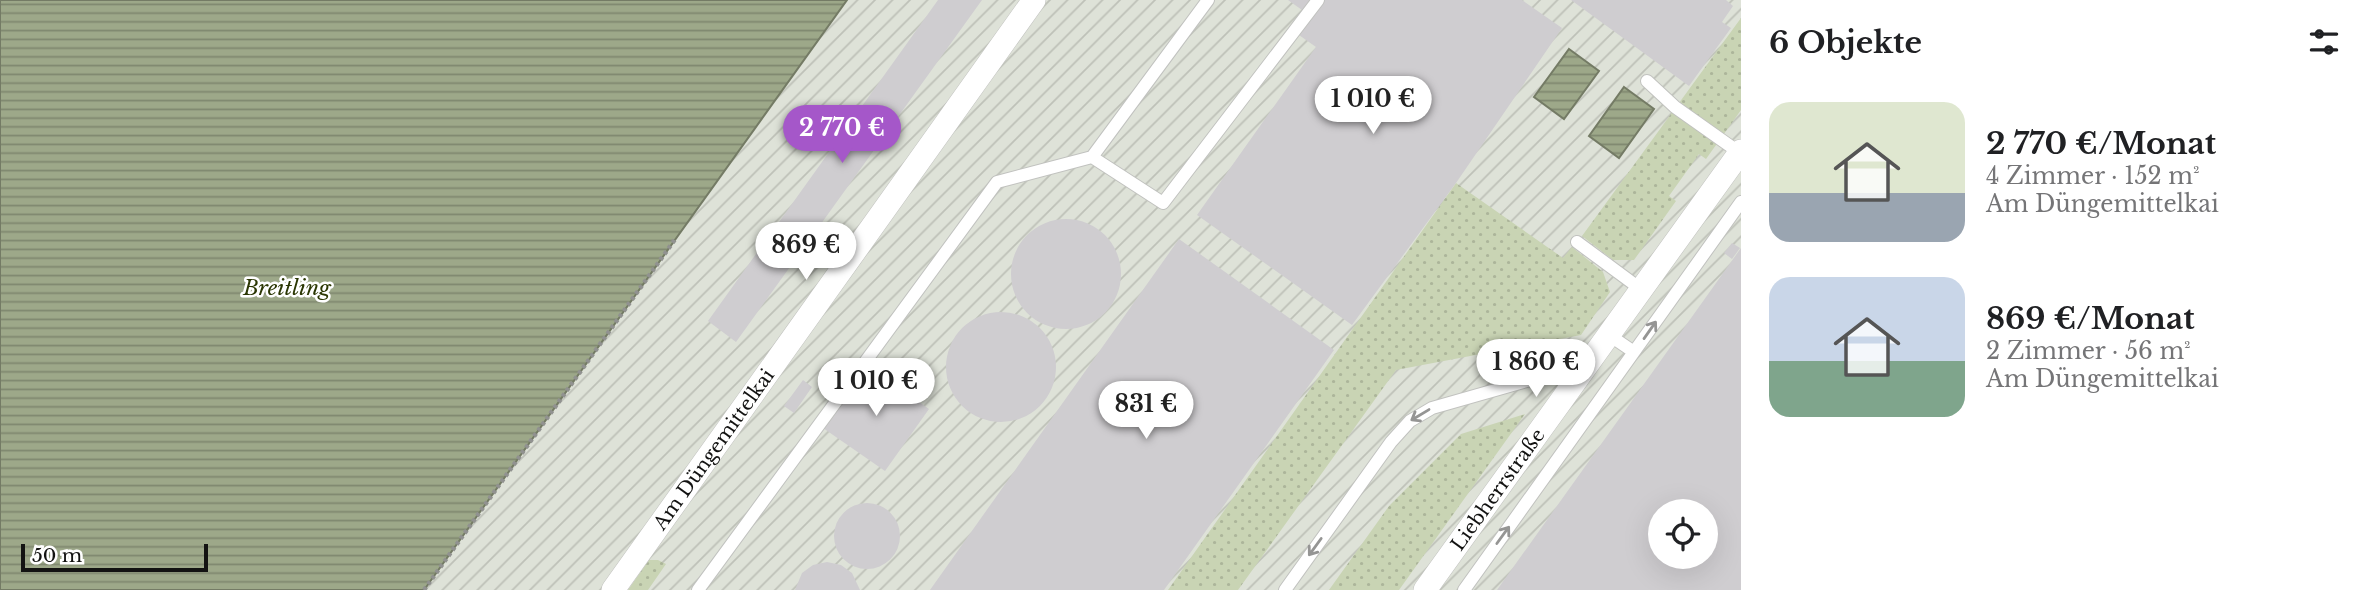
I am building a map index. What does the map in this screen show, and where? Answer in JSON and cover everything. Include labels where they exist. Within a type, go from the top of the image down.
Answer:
[{"type":"street","name":"Am Düngemittelkai","points":[[613,590],[1034,0]]},
{"type":"street","name":"Liebherrstraße","points":[[1425,590],[1740,152]]},
{"type":"lane","points":[[698,590],[997,182],[1092,157],[1208,0]]},
{"type":"lane","points":[[1092,157],[1163,203],[1318,0]]},
{"type":"lane","points":[[1647,81],[1675,107],[1740,152]]},
{"type":"lane","points":[[1464,590],[1741,202]]},
{"type":"lane","points":[[1577,242],[1642,290]]},
{"type":"lane","points":[[1609,335],[1634,352]]},
{"type":"lane","points":[[1285,590],[1391,442],[1410,421],[1432,408],[1541,377],[1580,374]]},
{"type":"path","points":[[424,590],[676,238]]},
{"type":"shaded area","points":[[847,0],[1741,0],[1741,590],[424,590]]},
{"type":"shaded area","points":[[1741,18],[1741,110],[1706,159],[1699,154],[1669,196],[1676,201],[1634,260],[1613,260],[1582,236]]},
{"type":"shaded area","points":[[1456,183],[1563,258],[1572,247],[1603,272],[1610,292],[1581,335],[1396,370],[1238,590],[1168,590]]},
{"type":"shaded area","points":[[1525,414],[1399,590],[1329,590],[1389,506],[1461,434]]},
{"type":"shaded area","points":[[649,560],[666,564],[648,590],[628,590]]},
{"type":"water","name":"Breitling","points":[[0,0],[847,0],[424,590],[0,590]]},
{"type":"water","points":[[1569,49],[1599,71],[1564,119],[1534,97]]},
{"type":"water","points":[[1624,87],[1654,109],[1619,158],[1589,136]]},
{"type":"building","points":[[938,0],[982,0],[736,342],[708,321]]},
{"type":"building","points":[[1288,0],[1522,0],[1562,28],[1456,183],[1352,325],[1197,215],[1316,47],[1289,28],[1302,10]]},
{"type":"building","points":[[1571,0],[1726,0],[1733,6],[1722,22],[1731,28],[1689,86]]},
{"type":"building","points":[[1066,219],[1087,223],[1105,235],[1117,253],[1121,274],[1117,295],[1105,313],[1087,325],[1066,329],[1045,325],[1027,313],[1015,295],[1011,274],[1015,253],[1027,235],[1045,223]]},
{"type":"building","points":[[1179,239],[1334,350],[1164,590],[930,590]]},
{"type":"building","points":[[1732,243],[1740,248],[1732,259],[1724,253]]},
{"type":"building","points":[[1741,248],[1741,590],[1497,590]]},
{"type":"building","points":[[1001,312],[1022,316],[1040,328],[1052,346],[1056,367],[1052,388],[1040,406],[1022,418],[1001,422],[980,418],[962,406],[950,388],[946,367],[950,346],[962,328],[980,316]]},
{"type":"building","points":[[867,365],[929,409],[885,471],[823,428]]},
{"type":"building","points":[[803,380],[812,387],[794,413],[784,406]]},
{"type":"building","points":[[867,503],[880,506],[890,513],[897,523],[900,536],[897,549],[890,559],[880,566],[867,569],[854,566],[844,559],[837,549],[834,536],[837,523],[844,513],[854,506]]},
{"type":"building","points":[[827,562],[841,565],[852,573],[860,590],[795,590],[802,573],[813,565]]}]
